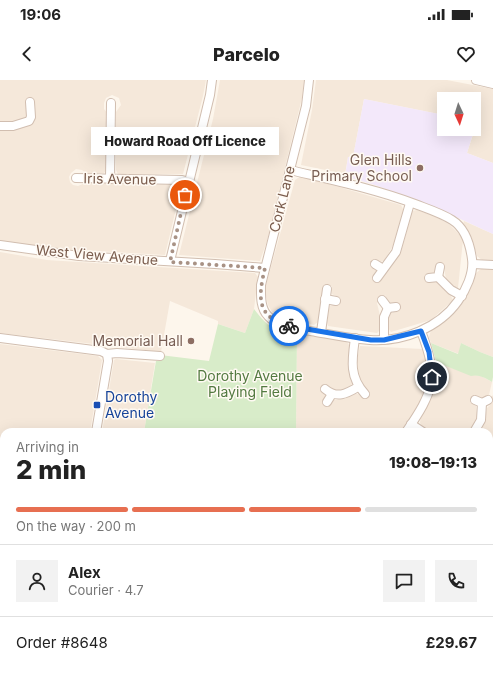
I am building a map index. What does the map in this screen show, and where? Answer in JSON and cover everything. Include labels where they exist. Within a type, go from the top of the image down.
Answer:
[{"type":"street","points":[[170,262],[210,95],[212,80]]},
{"type":"street","name":"Cork Lane","points":[[309,80],[306,106],[261,284],[261,296],[264,310],[269,317],[279,324],[321,332]]},
{"type":"street","points":[[476,80],[493,84]]},
{"type":"street","points":[[0,126],[13,126],[29,121],[31,117],[30,102]]},
{"type":"street","points":[[110,179],[111,103]]},
{"type":"street","points":[[290,170],[338,181],[410,202],[442,214],[453,221],[467,238],[473,264],[468,284],[462,296],[452,309],[440,320],[421,331],[384,340],[355,338],[321,332],[327,289]]},
{"type":"street","name":"Iris Avenue","points":[[76,178],[182,180],[188,182]]},
{"type":"street","points":[[377,278],[396,252],[410,202]]},
{"type":"street","name":"West View Avenue","points":[[0,245],[79,256],[265,268]]},
{"type":"street","points":[[375,264],[383,269]]},
{"type":"street","points":[[473,264],[493,265]]},
{"type":"street","points":[[440,267],[433,277],[462,296]]},
{"type":"street","points":[[326,300],[336,301]]},
{"type":"street","points":[[382,300],[392,307],[384,317],[384,340]]},
{"type":"street","points":[[408,428],[427,397],[432,377],[429,352],[421,331]]},
{"type":"street","points":[[0,338],[101,351],[107,354],[117,353],[160,356]]},
{"type":"street","points":[[355,338],[352,361],[355,379],[358,387],[365,394]]},
{"type":"street","points":[[97,428],[108,361],[107,354]]},
{"type":"street","points":[[327,402],[328,392],[341,395],[358,387]]},
{"type":"street","points":[[476,428],[481,420],[482,401]]},
{"type":"street","points":[[411,424],[417,428]]},
{"type":"shaded area","points":[[0,80],[206,80],[183,174],[118,174],[116,170],[116,112],[121,105],[119,98],[112,95],[106,98],[104,103],[104,109],[107,113],[106,171],[104,173],[86,173],[82,170],[76,169],[69,177],[70,182],[73,185],[78,186],[85,183],[179,185],[181,188],[165,255],[61,249],[0,241]]},
{"type":"shaded area","points":[[220,80],[304,80],[302,98],[267,241],[260,261],[179,255],[213,119]]},
{"type":"shaded area","points":[[316,80],[447,80],[493,89],[493,163],[467,153],[472,136],[481,136],[481,92],[437,92],[437,114],[364,99],[353,157],[348,157],[345,174],[301,165],[312,110]]},
{"type":"shaded area","name":"Glen Hills Primary School","points":[[364,99],[437,114],[437,136],[472,136],[467,153],[493,163],[493,234],[443,211],[378,186],[345,176],[348,157],[353,157]]},
{"type":"shaded area","points":[[301,176],[401,205],[404,211],[395,242],[374,276],[380,281],[399,253],[404,241],[412,211],[417,210],[437,217],[450,225],[463,240],[458,288],[452,286],[446,279],[444,268],[428,274],[429,281],[439,283],[450,294],[453,300],[431,320],[391,332],[388,328],[389,317],[391,313],[397,311],[397,303],[391,304],[385,295],[377,303],[381,320],[380,330],[377,333],[328,326],[327,322],[330,306],[337,304],[338,297],[332,294],[332,286],[323,286],[319,321],[314,325],[272,312],[268,305],[266,296],[266,285],[295,180]]},
{"type":"shaded area","points":[[464,221],[493,234],[493,261],[482,260],[477,256],[472,240],[463,224]]},
{"type":"shaded area","points":[[0,252],[47,260],[255,273],[258,277],[254,309],[245,333],[218,324],[218,321],[170,301],[161,352],[0,333]]},
{"type":"shaded area","points":[[481,269],[493,269],[493,357],[461,343],[459,354],[431,343],[429,337],[431,330],[458,309],[472,285],[475,274]]},
{"type":"shaded area","points":[[297,333],[343,340],[348,343],[350,347],[348,367],[352,383],[351,386],[341,392],[332,390],[329,387],[324,388],[325,396],[323,402],[330,406],[334,400],[345,399],[354,394],[358,394],[363,398],[369,393],[360,380],[358,373],[357,360],[360,346],[423,349],[428,368],[425,393],[404,428],[296,428]]},
{"type":"shaded area","points":[[0,344],[98,356],[102,360],[91,428],[0,428]]},
{"type":"shaded area","points":[[114,360],[155,363],[145,428],[103,428]]},
{"type":"shaded area","points":[[436,362],[471,375],[481,376],[492,382],[489,395],[487,397],[480,399],[475,396],[473,403],[476,406],[477,418],[476,424],[472,428],[423,427],[420,423],[421,415],[431,399],[436,380]]},
{"type":"shaded area","points":[[493,395],[493,428],[482,428],[487,408],[492,403],[490,399]]},
{"type":"green space","name":"Dorothy Avenue Playing Field","points":[[254,309],[272,327],[283,331],[297,333],[296,428],[145,428],[156,361],[159,361],[160,355],[209,361],[218,324],[245,333]]},
{"type":"green space","points":[[431,343],[458,354],[461,343],[493,357],[492,382],[482,377],[471,376],[436,362]]},
{"type":"way so far","points":[[185,195],[170,262],[265,268],[261,284],[261,296],[264,310],[269,317],[279,324],[289,326]]},
{"type":"place","name":"Glen Hills Primary School","points":[[420,168]]},
{"type":"place","name":"Howard Road Off Licence","points":[[185,195]]},
{"type":"place","name":"Memorial Hall","points":[[191,341]]},
{"type":"place","name":"Dorothy Avenue","points":[[97,405]]},
{"type":"route","points":[[289,326],[371,340],[384,340],[406,336],[421,331],[429,352],[432,377]]}]
